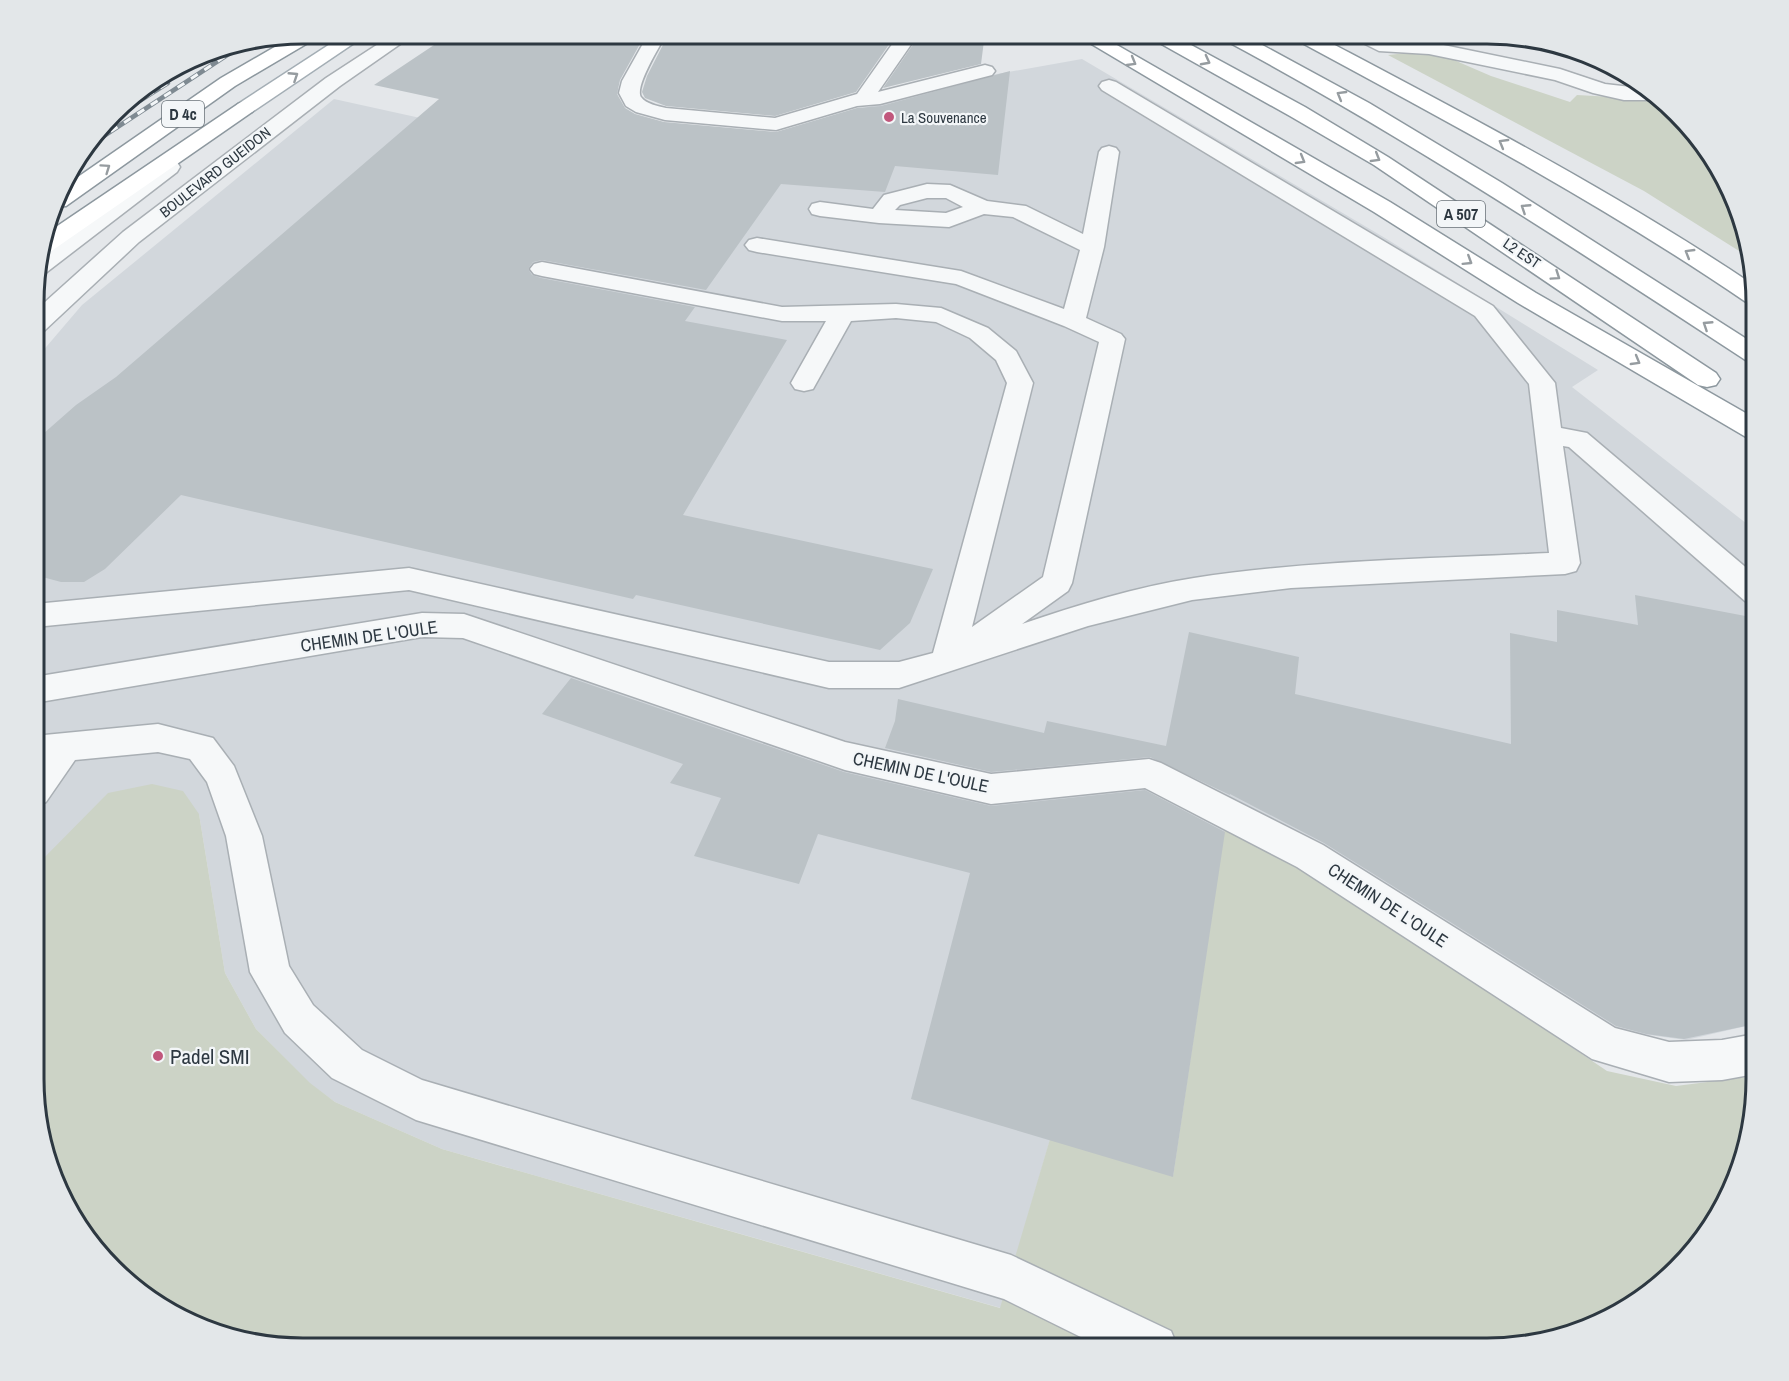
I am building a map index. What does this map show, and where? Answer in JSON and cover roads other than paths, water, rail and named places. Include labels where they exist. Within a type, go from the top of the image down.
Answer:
[{"type":"main road","name":"D 4c","points":[[67,195],[228,82],[294,43]]},
{"type":"main road","name":"BOULEVARD GUEIDON","points":[[245,108],[345,43]]},
{"type":"main road","points":[[1099,43],[1382,207],[1527,298],[1746,425]]},
{"type":"main road","name":"L2 EST","points":[[1173,43],[1379,160],[1527,256],[1746,406]]},
{"type":"main road","name":"A 507","points":[[1245,43],[1298,70],[1425,144],[1746,350]]},
{"type":"main road","points":[[1316,43],[1480,130],[1696,257],[1745,290]]},
{"type":"main road","points":[[51,241],[245,108]]},
{"type":"street","name":"BOULEVARD GUEIDON","points":[[44,316],[131,237],[333,82],[392,43]]},
{"type":"street","points":[[653,43],[632,81],[629,93],[633,102],[643,108],[664,114],[776,124],[855,99],[880,98],[985,71]]},
{"type":"street","points":[[863,99],[903,43]]},
{"type":"street","points":[[1400,43],[1560,75],[1600,89],[1641,95]]},
{"type":"street","points":[[44,615],[409,579],[830,675],[899,675],[1084,615],[1192,589],[1292,577],[1565,563],[1542,383],[1484,311],[1109,86]]},
{"type":"street","name":"BOULEVARD GUEIDON","points":[[47,261],[245,108]]},
{"type":"street","points":[[1073,321],[1092,247],[1109,152]]},
{"type":"street","points":[[820,209],[879,216],[949,220],[982,207],[1018,211],[1092,247]]},
{"type":"street","points":[[758,245],[961,278],[1073,321],[1112,339],[1057,583],[947,661]]},
{"type":"street","points":[[542,269],[782,314],[843,315],[896,311],[940,315],[980,333],[1007,356],[1020,383],[947,661]]},
{"type":"street","points":[[804,383],[843,315]]},
{"type":"street","points":[[1548,435],[1577,439],[1746,584]]},
{"type":"street","name":"CHEMIN DE L'OULE","points":[[44,688],[422,625],[464,626],[845,756],[991,789],[1149,773],[1310,856],[1606,1045],[1669,1062],[1722,1060],[1746,1056]]},
{"type":"street","points":[[44,765],[50,749],[158,738],[201,748],[222,776],[244,836],[270,972],[299,1018],[347,1064],[416,1098],[1011,1278],[1134,1338]]},
{"type":"railway","points":[[106,135],[229,54]]},
{"type":"railway","points":[[143,99],[168,83]]},
{"type":"place","name":"La Souvenance","points":[[889,117]]},
{"type":"place","name":"Padel SMI","points":[[158,1056]]}]
